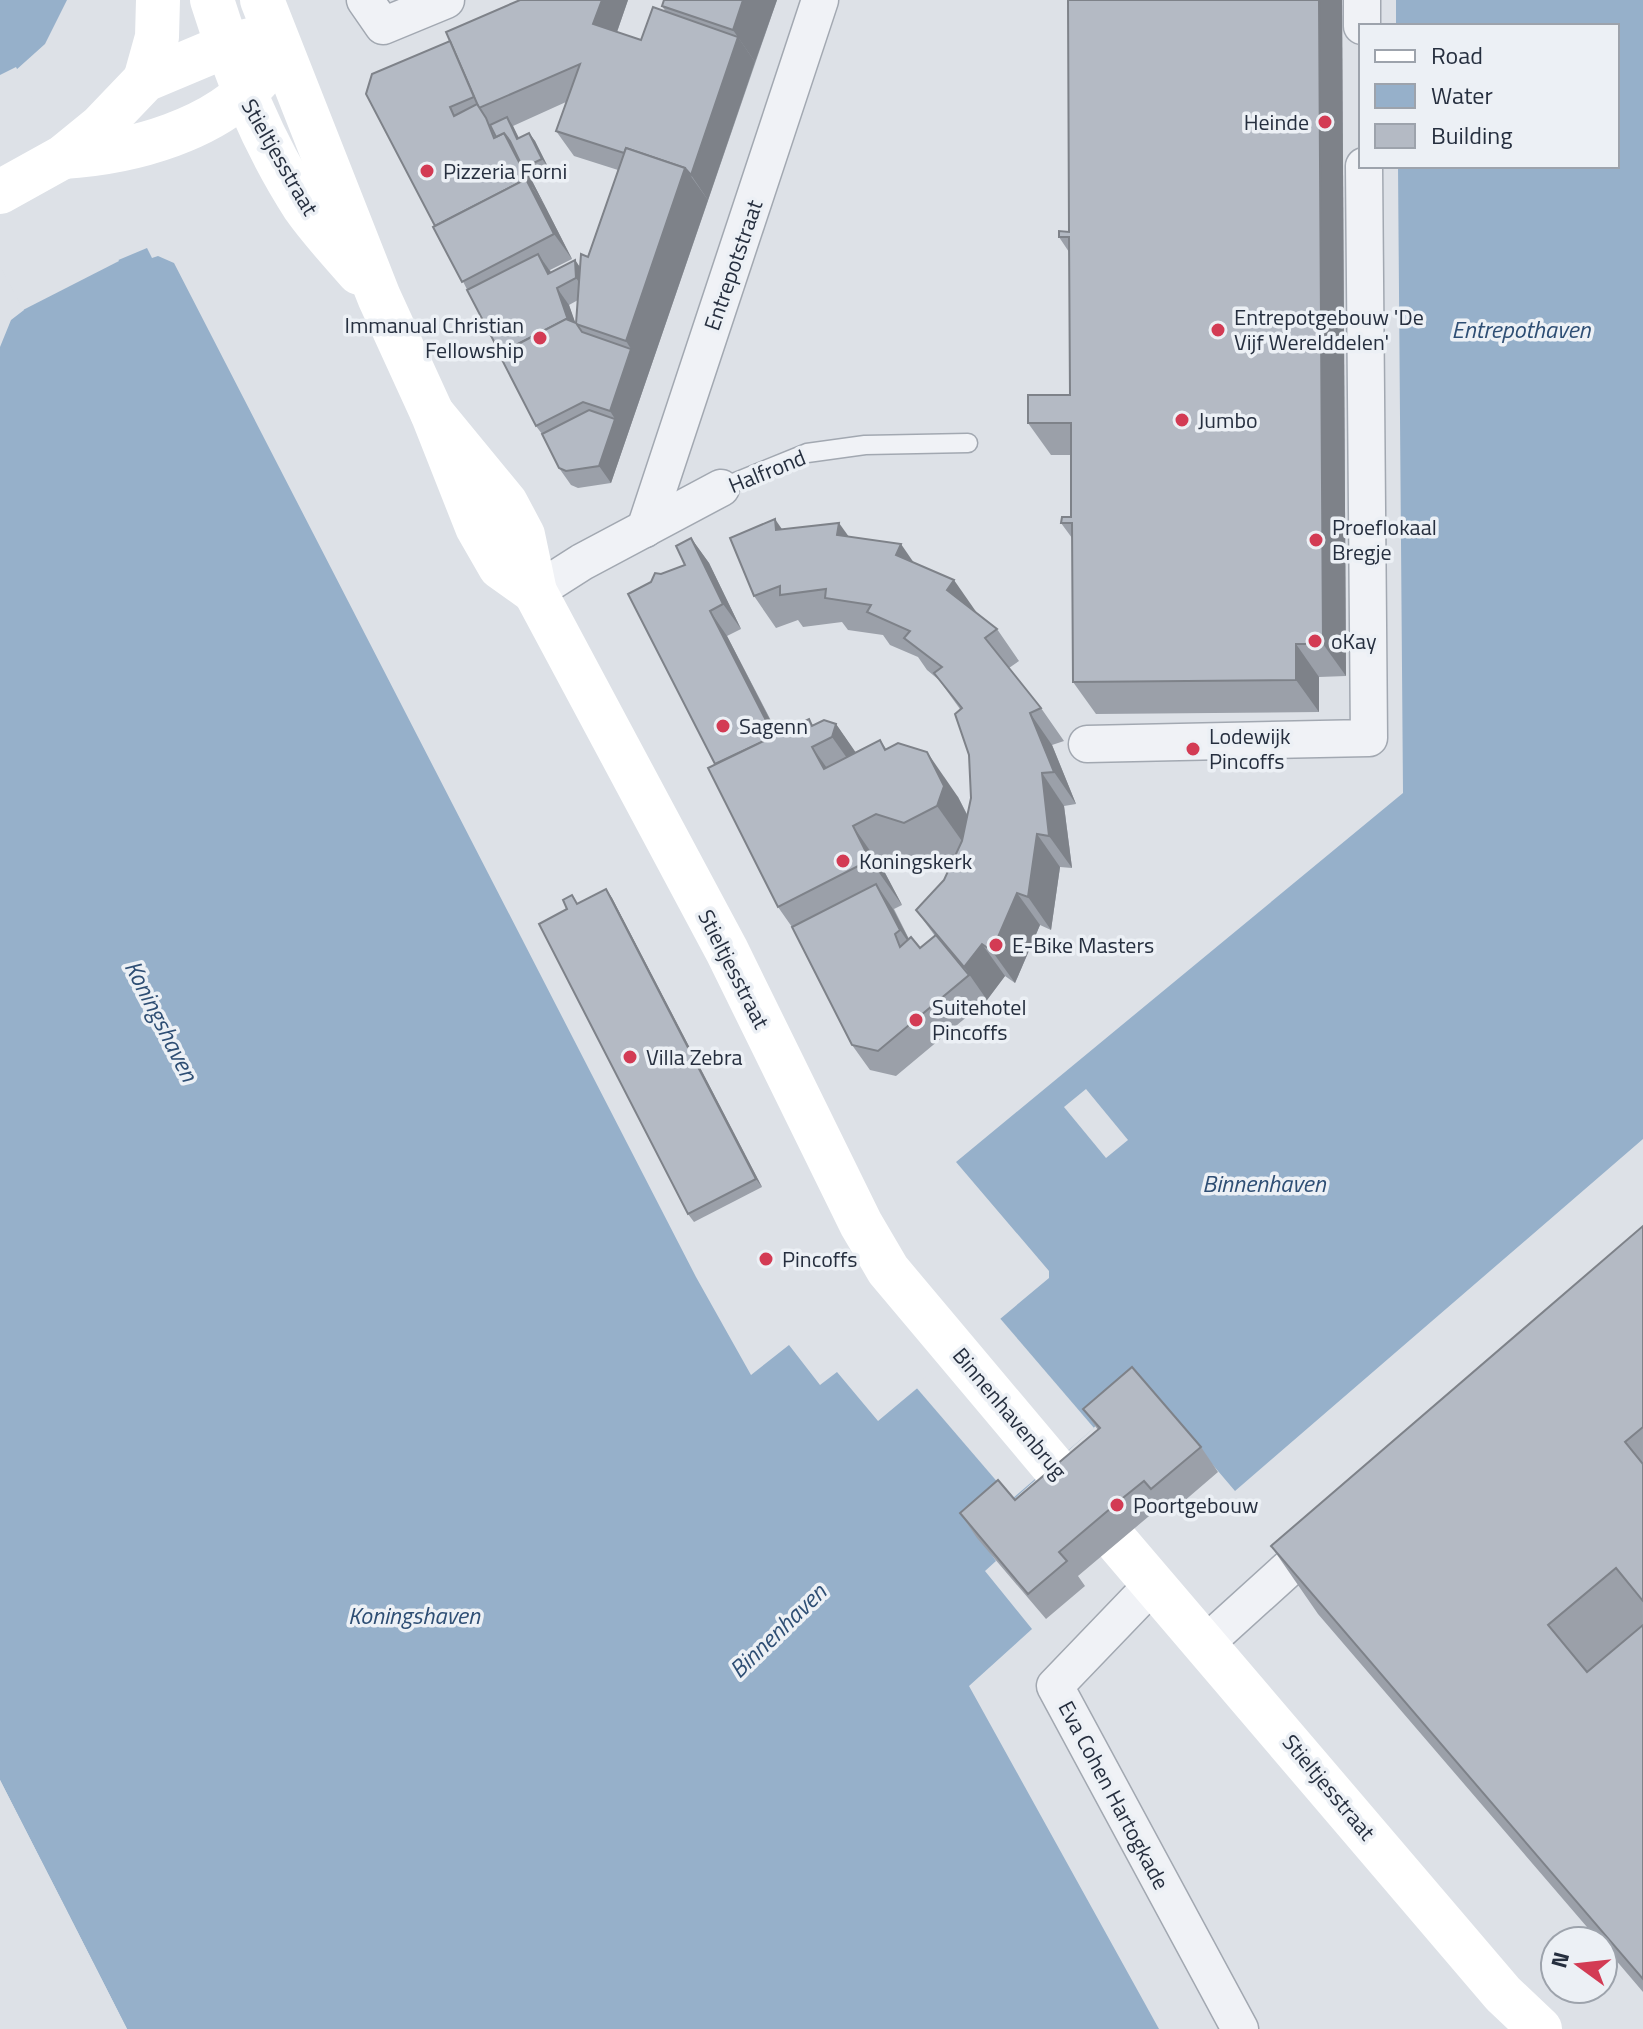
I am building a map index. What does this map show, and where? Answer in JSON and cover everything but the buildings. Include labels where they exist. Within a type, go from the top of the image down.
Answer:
[{"type":"street","points":[[145,80],[157,37],[158,0]]},
{"type":"street","name":"Stieltjesstraat","points":[[212,0],[244,97],[305,209],[379,297]]},
{"type":"street","name":"Stieltjesstraat","points":[[262,0],[379,297],[432,413],[506,503],[523,535],[535,592],[727,951],[861,1224],[888,1270],[946,1336]]},
{"type":"street","points":[[365,0],[383,26],[446,0]]},
{"type":"street","name":"Entrepotstraat","points":[[645,529],[820,0]]},
{"type":"street","points":[[1362,0],[1362,24]]},
{"type":"street","points":[[0,192],[63,157],[101,126],[145,80],[226,46],[255,39],[278,41],[266,71],[244,97],[146,146],[112,154],[63,157]]},
{"type":"street","points":[[1087,744],[1369,738],[1364,168]]},
{"type":"street","name":"Halfrond","points":[[535,592],[582,562],[721,488]]},
{"type":"street","name":"Binnenhavenbrug","points":[[946,1336],[1063,1477]]},
{"type":"street","points":[[1205,1644],[1348,1517]]},
{"type":"street","points":[[1118,1543],[1153,1584]]},
{"type":"street","name":"Stieltjesstraat","points":[[1153,1584],[1514,2011],[1540,2029]]},
{"type":"street","name":"Eva Cohen Hartogkade","points":[[1153,1584],[1055,1686],[1240,2029]]},
{"type":"lane","name":"Halfrond","points":[[721,488],[807,453],[865,445],[968,443]]},
{"type":"water","name":"Koningshaven","points":[[0,0],[67,0],[45,44],[16,70],[116,261],[147,248],[152,258],[158,256],[174,263],[696,1277],[751,1375],[789,1345],[820,1385],[837,1372],[878,1421],[1049,1278],[1049,1271],[956,1162],[1403,793],[1398,168],[1619,168],[1619,24],[1396,24],[1396,0],[1643,0],[1643,1139],[1235,1491],[1150,1391],[1098,1424],[976,1533],[996,1561],[985,1571],[1032,1629],[969,1686],[1159,2029],[127,2029],[0,1780],[0,347],[11,320],[24,310],[0,265]]},
{"type":"pier","points":[[16,67],[119,261],[23,310],[0,267],[0,75]]},
{"type":"pier","points":[[1086,1089],[1128,1140],[1106,1158],[1064,1107]]},
{"type":"pier","points":[[998,1316],[1094,1428],[1012,1499],[915,1386]]},
{"type":"pier","points":[[0,1780],[127,2029],[123,2029],[0,1789]]},
{"type":"place","name":"Heinde","points":[[1325,122]]},
{"type":"place","name":"Pizzeria Forni","points":[[427,171]]},
{"type":"place","name":"Entrepotgebouw 'De Vijf Werelddelen'","points":[[1218,330]]},
{"type":"place","name":"Immanual Christian Fellowship","points":[[540,338]]},
{"type":"place","name":"Jumbo","points":[[1182,420]]},
{"type":"place","name":"Proeflokaal Bregje","points":[[1316,540]]},
{"type":"place","name":"oKay","points":[[1315,641]]},
{"type":"place","name":"Sagenn","points":[[723,726]]},
{"type":"place","name":"Lodewijk Pincoffs","points":[[1193,749]]},
{"type":"place","name":"Koningskerk","points":[[843,861]]},
{"type":"place","name":"E-Bike Masters","points":[[996,945]]},
{"type":"place","name":"Suitehotel Pincoffs","points":[[916,1020]]},
{"type":"place","name":"Villa Zebra","points":[[630,1057]]},
{"type":"place","name":"Pincoffs","points":[[766,1259]]},
{"type":"place","name":"Poortgebouw","points":[[1117,1505]]},
{"type":"water label","name":"Entrepothaven","points":[[1521,330]]},
{"type":"water label","name":"Binnenhaven","points":[[1264,1184]]},
{"type":"water label","name":"Binnenhaven","points":[[778,1631]]}]
